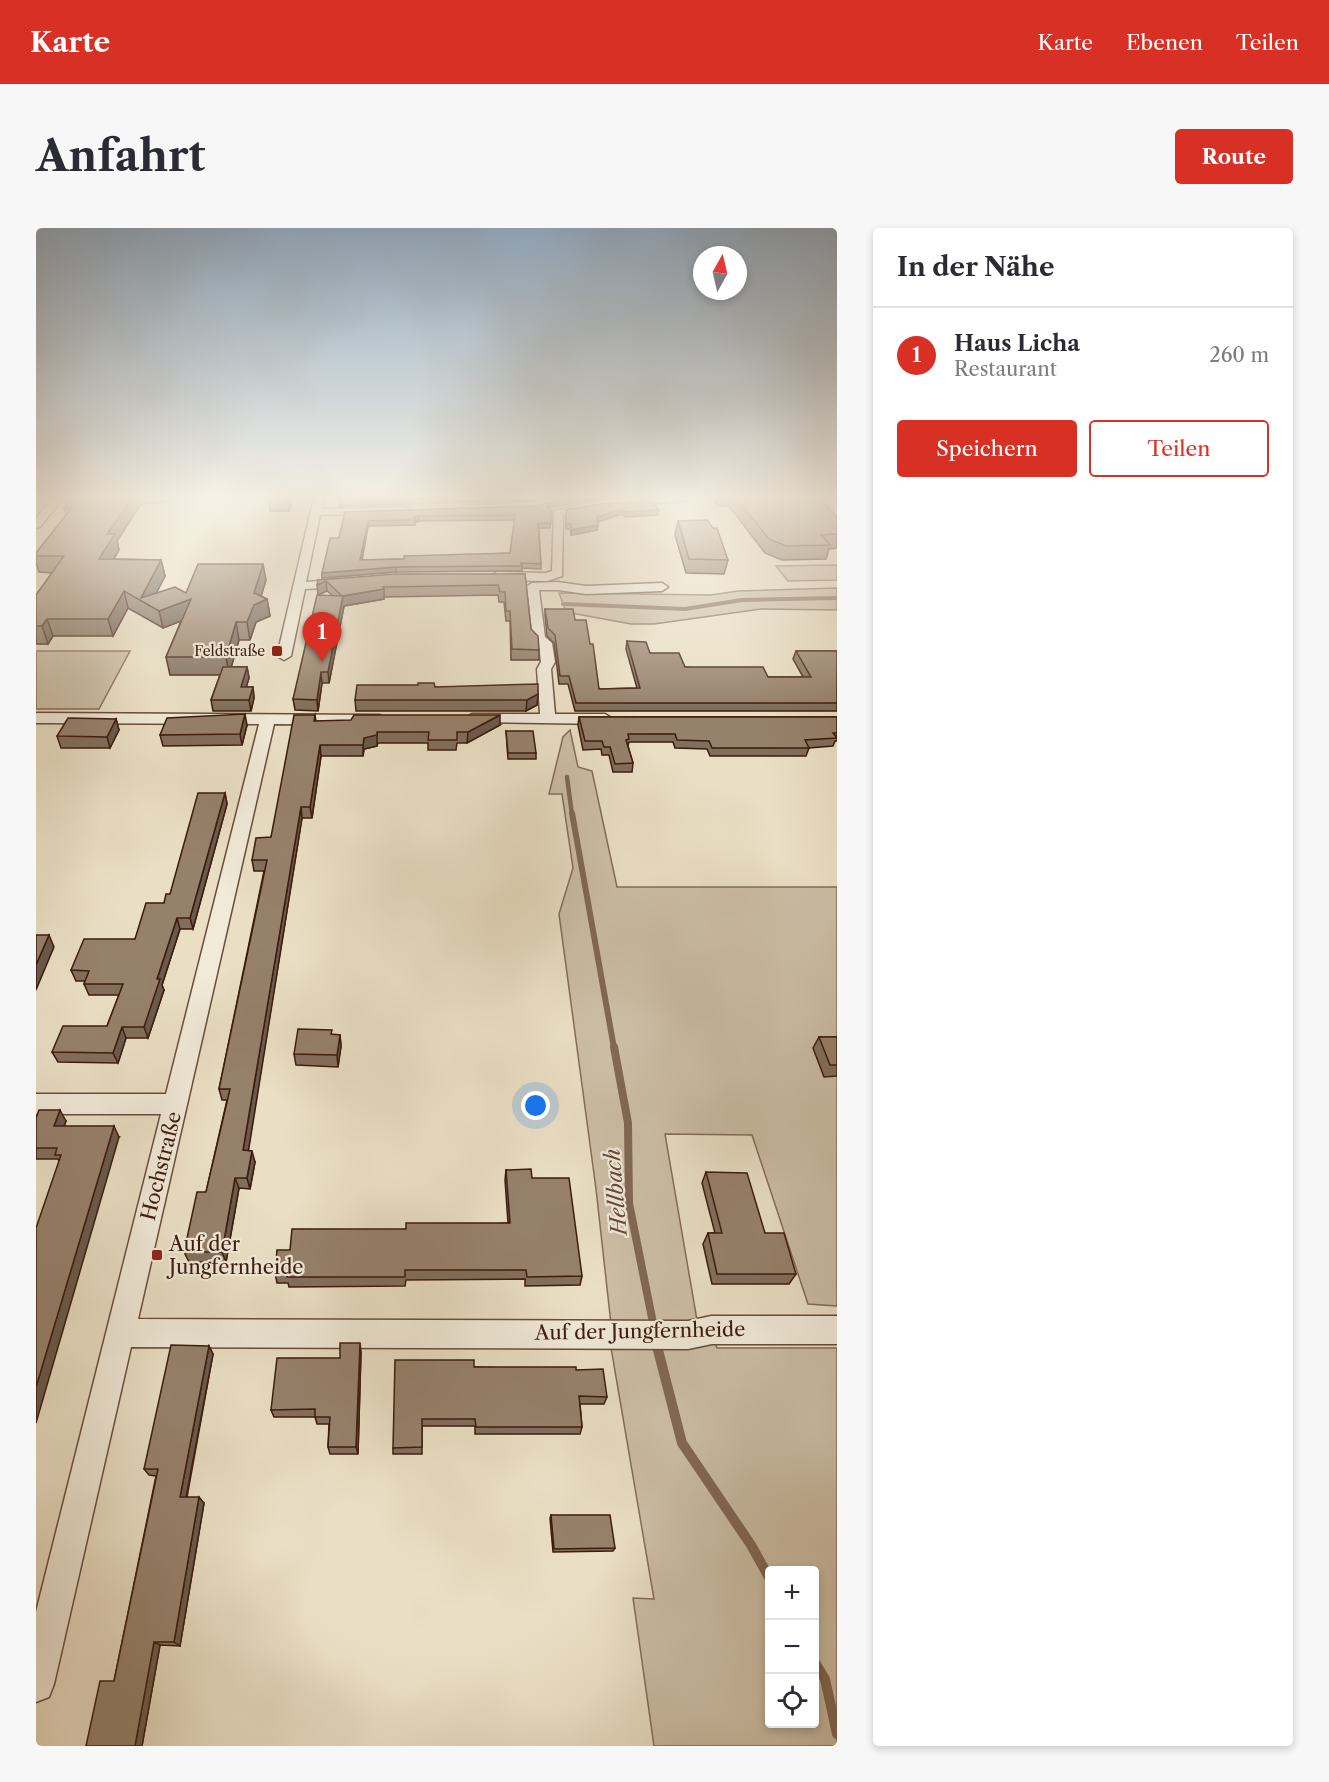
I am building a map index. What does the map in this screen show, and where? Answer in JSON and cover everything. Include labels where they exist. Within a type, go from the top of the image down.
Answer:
[{"type":"street","points":[[284,656],[303,568]]},
{"type":"street","points":[[489,576],[547,577],[558,573],[558,568]]},
{"type":"street","points":[[547,577],[558,586]]},
{"type":"street","points":[[299,586],[360,582]]},
{"type":"street","points":[[548,719],[544,669],[548,662],[545,643],[539,639],[532,587],[558,586],[586,590],[662,587]]},
{"type":"street","points":[[36,718],[397,720]]},
{"type":"street","name":"Hochstraße","points":[[36,1684],[268,719]]},
{"type":"street","points":[[456,720],[623,719]]},
{"type":"street","points":[[36,1104],[176,1104]]},
{"type":"street","name":"Auf der Jungfernheide","points":[[119,1333],[688,1335],[702,1334],[711,1330],[837,1330]]},
{"type":"shaded area","points":[[777,568],[837,568],[837,580],[788,581]]},
{"type":"shaded area","points":[[837,588],[837,610],[761,609],[654,624],[631,624],[566,612],[559,593],[711,595],[738,591]]},
{"type":"shaded area","points":[[36,651],[130,651],[99,709],[36,709]]},
{"type":"shaded area","points":[[570,730],[578,767],[592,771],[617,887],[837,887],[837,1306],[808,1304],[752,1135],[665,1134],[698,1326],[611,1324],[596,1189],[559,914],[573,868],[562,794],[549,794],[563,737]]},
{"type":"shaded area","points":[[610,1342],[715,1343],[717,1348],[837,1348],[837,1746],[654,1746],[633,1598],[654,1599]]},
{"type":"building","points":[[55,568],[157,568],[141,598],[175,587],[186,593],[196,568],[262,568],[254,593],[267,599],[254,605],[247,622],[236,622],[226,657],[166,657],[191,599],[159,611],[124,591],[108,619],[47,619],[42,626],[36,626],[36,595]]},
{"type":"building","points":[[323,568],[386,568],[322,573]]},
{"type":"building","points":[[396,574],[525,574],[531,629],[538,636],[539,650],[512,649],[510,611],[506,611],[505,592],[500,592],[498,585],[383,587],[384,589],[343,596],[328,672],[321,672],[317,700],[293,699],[317,595],[342,596],[326,581],[317,585],[318,580]]},
{"type":"building","points":[[545,609],[573,609],[575,620],[586,620],[590,644],[593,644],[599,689],[640,688],[627,641],[646,642],[650,653],[679,653],[685,667],[763,667],[768,677],[811,677],[796,651],[837,651],[837,703],[576,703],[569,676],[560,676],[555,635],[548,628]]},
{"type":"building","points":[[223,667],[247,667],[241,687],[253,687],[249,700],[211,700]]},
{"type":"building","points":[[418,683],[434,683],[435,687],[538,684],[538,694],[527,700],[355,700],[357,685],[418,685]]},
{"type":"building","points":[[245,714],[240,734],[160,735],[167,718]]},
{"type":"building","points":[[294,715],[315,715],[314,721],[351,720],[354,715],[500,715],[468,732],[457,732],[457,740],[428,740],[429,732],[377,732],[377,735],[364,738],[363,745],[320,745],[310,807],[301,807],[243,1150],[252,1151],[247,1178],[235,1178],[222,1252],[184,1252],[197,1192],[206,1192],[230,1089],[219,1089],[267,860],[252,860],[256,838],[271,837]]},
{"type":"building","points":[[579,717],[837,717],[837,733],[833,733],[837,738],[805,740],[809,748],[712,748],[709,741],[677,740],[675,734],[628,734],[629,739],[626,740],[633,763],[615,764],[610,747],[604,747],[602,741],[585,741]]},
{"type":"building","points":[[68,718],[116,719],[107,737],[57,736]]},
{"type":"building","points":[[506,731],[533,731],[536,753],[508,753]]},
{"type":"building","points":[[198,793],[225,793],[190,918],[177,918],[144,1027],[122,1027],[113,1053],[52,1052],[63,1026],[107,1026],[123,984],[84,984],[89,971],[71,970],[84,939],[135,939],[146,903],[164,903],[166,894],[170,894]]},
{"type":"building","points":[[36,935],[49,935],[36,965]]},
{"type":"building","points":[[298,1029],[332,1030],[331,1034],[340,1035],[337,1055],[294,1054]]},
{"type":"building","points":[[819,1037],[837,1037],[837,1065],[830,1065]]},
{"type":"building","points":[[39,1110],[60,1110],[54,1126],[114,1126],[36,1387],[36,1228],[61,1155],[55,1155],[57,1148],[36,1148],[36,1118]]},
{"type":"building","points":[[531,1169],[532,1178],[569,1178],[582,1276],[527,1277],[526,1270],[405,1270],[405,1277],[287,1277],[287,1274],[275,1273],[277,1250],[290,1250],[292,1229],[406,1229],[406,1223],[510,1223],[506,1170]]},
{"type":"building","points":[[706,1172],[747,1173],[765,1233],[784,1233],[796,1274],[717,1274],[708,1233],[722,1233]]},
{"type":"building","points":[[340,1343],[360,1343],[356,1447],[328,1447],[330,1417],[315,1417],[315,1409],[271,1410],[277,1358],[340,1358]]},
{"type":"building","points":[[171,1345],[209,1346],[180,1497],[199,1497],[174,1642],[154,1642],[135,1746],[86,1746],[100,1681],[114,1681],[158,1469],[144,1469]]},
{"type":"building","points":[[395,1360],[474,1360],[474,1367],[603,1369],[607,1397],[579,1396],[582,1427],[476,1427],[475,1419],[422,1419],[422,1447],[393,1448]]},
{"type":"building","points":[[551,1515],[610,1515],[615,1548],[554,1549]]},
{"type":"waterway","name":"Hellbach","points":[[563,604],[685,609],[742,600],[837,598]]},
{"type":"waterway","name":"Hellbach","points":[[567,777],[572,815]]},
{"type":"waterway","name":"Hellbach","points":[[572,813],[614,1048]]},
{"type":"waterway","name":"Hellbach","points":[[614,1047],[628,1123],[629,1203],[654,1328]]},
{"type":"waterway","name":"Hellbach","points":[[656,1342],[659,1352]]},
{"type":"waterway","name":"Hellbach","points":[[658,1350],[682,1443],[751,1545],[765,1570]]},
{"type":"waterway","name":"Hellbach","points":[[819,1669],[825,1679],[837,1734]]},
{"type":"place","name":"Feldstraße","points":[[277,651]]},
{"type":"place","name":"Haus Licha","points":[[322,662]]},
{"type":"place","name":"Auf der Jungfernheide","points":[[157,1255]]}]
